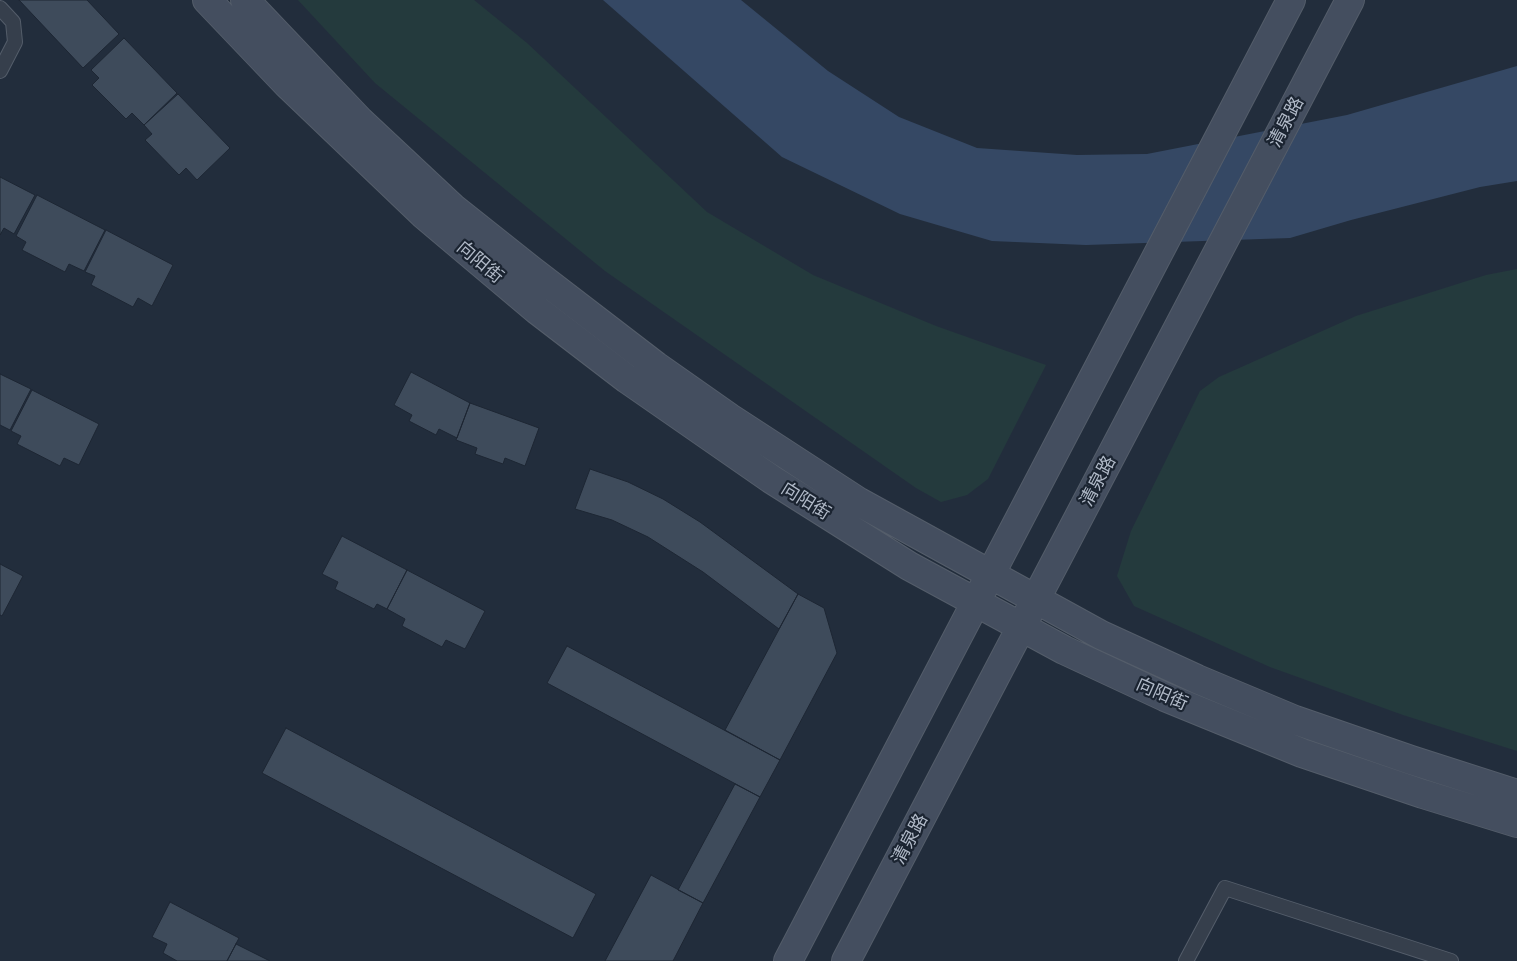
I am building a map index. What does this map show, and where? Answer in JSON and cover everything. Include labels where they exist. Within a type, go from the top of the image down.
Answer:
[{"type":"street","name":"向阳街","points":[[207,0],[288,85],[423,214],[538,310],[627,378],[771,479],[909,566],[1064,650],[1165,696],[1302,753],[1423,794],[1517,823]]},
{"type":"street","name":"向阳街","points":[[245,0],[360,121],[454,208],[531,270],[649,360],[730,418],[859,502],[1101,635],[1198,679],[1295,720],[1517,794]]},
{"type":"street","points":[[788,961],[1291,0]]},
{"type":"street","name":"清泉路","points":[[846,961],[1350,0]]},
{"type":"lane","points":[[0,8],[13,22],[15,42],[0,71]]},
{"type":"lane","points":[[1186,961],[1225,888],[1451,961]]},
{"type":"green space","points":[[298,0],[474,0],[527,43],[707,212],[813,275],[936,326],[1046,365],[988,479],[967,495],[941,502],[916,488],[605,271],[375,83]]},
{"type":"green space","points":[[1517,269],[1517,751],[1403,715],[1270,667],[1134,606],[1117,576],[1131,531],[1200,391],[1219,377],[1356,316],[1486,275]]},
{"type":"water","points":[[603,0],[741,0],[828,71],[899,117],[977,148],[1077,155],[1147,154],[1347,115],[1517,66],[1517,181],[1480,187],[1351,220],[1290,238],[1086,245],[992,241],[900,214],[782,157]]},
{"type":"building","points":[[19,0],[87,0],[119,34],[83,68]]},
{"type":"building","points":[[124,38],[177,93],[144,125],[132,113],[126,119],[92,85],[99,78],[91,70]]},
{"type":"building","points":[[178,94],[230,148],[197,180],[186,168],[179,175],[145,140],[152,134],[144,125]]},
{"type":"building","points":[[0,177],[35,195],[14,234],[4,228],[0,235]]},
{"type":"building","points":[[37,195],[105,230],[84,271],[69,264],[65,272],[22,250],[26,242],[16,236]]},
{"type":"building","points":[[106,230],[173,265],[152,306],[138,298],[133,307],[91,285],[95,276],[85,272]]},
{"type":"building","points":[[411,372],[470,403],[457,438],[439,429],[436,435],[409,421],[412,415],[394,405]]},
{"type":"building","points":[[0,374],[31,389],[10,430],[0,425]]},
{"type":"building","points":[[32,390],[99,424],[79,465],[64,458],[60,466],[17,444],[21,436],[11,431]]},
{"type":"building","points":[[470,403],[539,428],[525,466],[505,458],[503,464],[475,454],[477,448],[456,440]]},
{"type":"building","points":[[590,469],[628,482],[663,499],[700,522],[798,594],[779,629],[703,572],[648,537],[612,520],[575,509]]},
{"type":"building","points":[[342,536],[407,570],[387,609],[377,604],[374,609],[335,589],[338,582],[322,574]]},
{"type":"building","points":[[0,564],[23,576],[2,616],[0,615]]},
{"type":"building","points":[[407,570],[485,611],[465,649],[446,640],[442,647],[402,626],[405,619],[387,609]]},
{"type":"building","points":[[798,594],[824,608],[837,653],[780,760],[725,730]]},
{"type":"building","points":[[567,646],[780,760],[760,797],[547,683]]},
{"type":"building","points":[[286,728],[596,894],[573,938],[262,773]]},
{"type":"building","points":[[735,784],[760,797],[703,903],[678,890]]},
{"type":"building","points":[[651,875],[703,903],[673,961],[605,961]]},
{"type":"building","points":[[170,902],[239,938],[227,961],[177,961],[163,953],[167,944],[152,937]]},
{"type":"building","points":[[236,944],[270,961],[227,961]]}]
